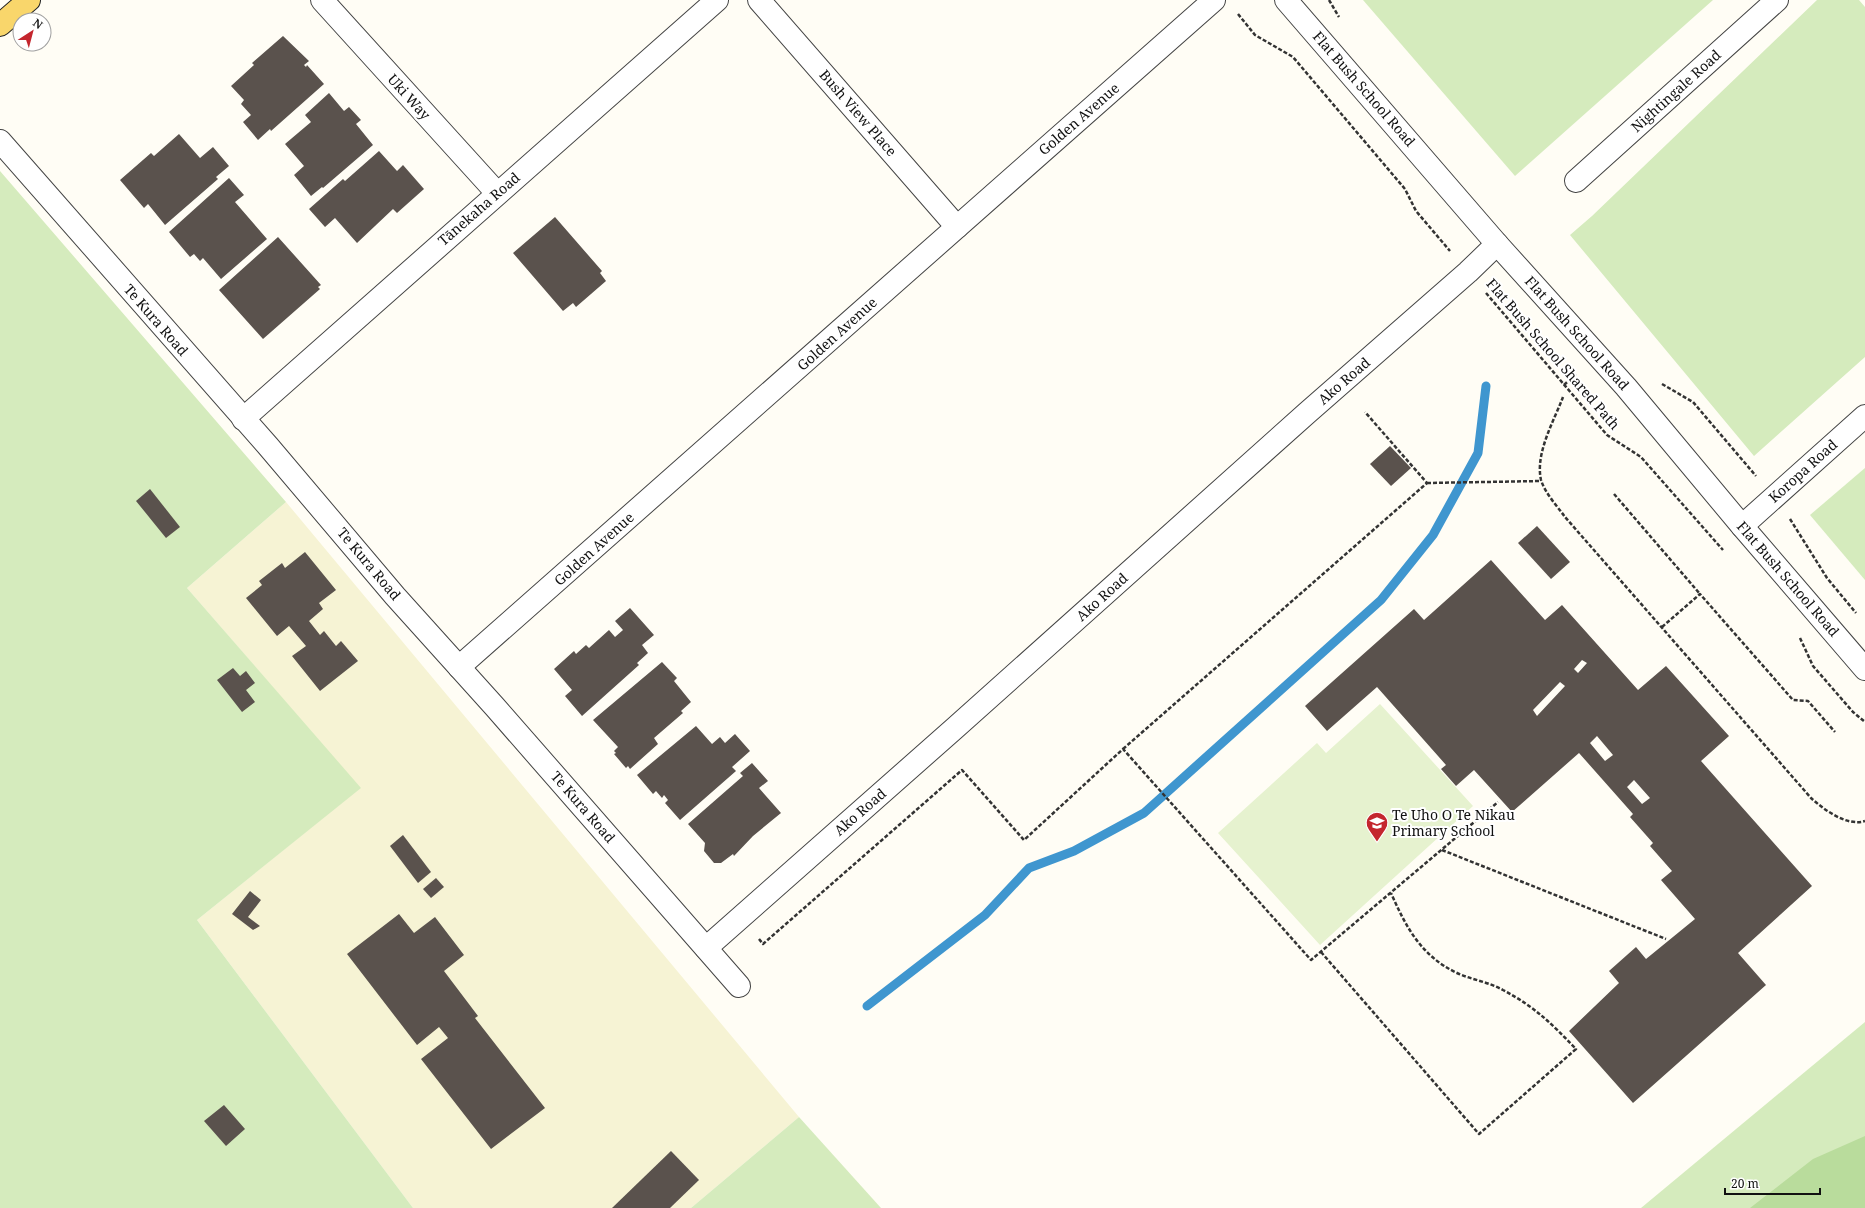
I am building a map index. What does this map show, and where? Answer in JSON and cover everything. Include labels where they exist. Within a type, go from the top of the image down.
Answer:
[{"type":"main road","points":[[0,25],[29,0]]},
{"type":"street","name":"Uki Way","points":[[322,0],[497,193]]},
{"type":"street","name":"Tānekaha Road","points":[[243,419],[717,0]]},
{"type":"street","name":"Bush View Place","points":[[760,0],[957,227]]},
{"type":"street","name":"Golden Avenue","points":[[460,667],[1214,0]]},
{"type":"street","name":"Flat Bush School Road","points":[[1286,0],[1497,244],[1630,392],[1742,526],[1865,669]]},
{"type":"street","name":"Nightingale Road","points":[[1576,181],[1777,0]]},
{"type":"street","name":"Te Kura Road","points":[[0,141],[243,419],[395,596],[460,667],[739,986]]},
{"type":"street","name":"Ako Road","points":[[706,948],[1468,272],[1497,244]]},
{"type":"street","name":"Koropa Road","points":[[1742,526],[1865,416]]},
{"type":"path","points":[[1329,0],[1344,22]]},
{"type":"path","name":"Flat Bush School Shared Path","points":[[1236,12],[1255,35],[1293,57],[1405,189],[1416,211],[1608,435],[1641,457],[1726,553]]},
{"type":"path","points":[[1659,382],[1693,402],[1760,481]]},
{"type":"path","points":[[1563,397],[1543,452],[1540,466],[1542,481],[1565,517],[1810,798],[1823,808],[1842,819],[1865,821]]},
{"type":"path","points":[[1365,412],[1427,484]]},
{"type":"path","points":[[756,936],[763,944],[962,770],[1024,840],[1123,749],[1427,484],[1542,481]]},
{"type":"path","points":[[1614,494],[1793,700],[1808,701],[1835,732]]},
{"type":"path","points":[[1785,512],[1827,578],[1860,618]]},
{"type":"path","points":[[1662,627],[1700,594]]},
{"type":"path","points":[[1800,637],[1813,666],[1853,712],[1865,722]]},
{"type":"path","points":[[1123,749],[1311,960],[1498,802]]},
{"type":"path","points":[[1442,850],[1666,939]]},
{"type":"path","points":[[1321,952],[1478,1134],[1576,1049],[1548,1019],[1526,1003],[1501,989],[1458,973],[1444,965],[1427,952],[1414,939],[1391,893]]},
{"type":"shaded area","points":[[286,502],[799,1117],[691,1208],[413,1208],[197,920],[360,788],[187,588]]},
{"type":"green space","points":[[1363,0],[1713,0],[1515,176]]},
{"type":"green space","points":[[1817,0],[1859,0],[1865,7],[1865,357],[1754,456],[1570,235],[1592,216]]},
{"type":"green space","points":[[0,171],[286,502],[187,588],[361,788],[197,920],[413,1208],[0,1208]]},
{"type":"green space","points":[[1865,468],[1865,580],[1810,515]]},
{"type":"green space","points":[[1380,704],[1473,806],[1320,945],[1218,833],[1317,743],[1326,753]]},
{"type":"green space","points":[[1865,1022],[1865,1208],[1641,1208]]},
{"type":"green space","points":[[799,1117],[881,1208],[691,1208]]},
{"type":"green space","points":[[1865,1136],[1865,1208],[1750,1208],[1813,1159]]},
{"type":"building","points":[[283,36],[309,61],[304,65],[306,67],[307,65],[324,84],[271,131],[270,129],[258,140],[243,122],[251,115],[241,104],[244,100],[231,86],[254,65],[252,63]]},
{"type":"building","points":[[329,93],[344,111],[349,107],[361,120],[356,124],[373,145],[323,188],[322,187],[311,196],[294,175],[304,166],[285,144],[311,122],[305,115]]},
{"type":"building","points":[[179,134],[200,158],[213,147],[229,166],[216,177],[218,179],[165,225],[148,204],[144,208],[120,180],[151,153],[154,156]]},
{"type":"building","points":[[379,151],[397,171],[403,165],[424,189],[397,213],[393,209],[357,243],[335,218],[325,227],[309,209],[343,179],[345,181]]},
{"type":"building","points":[[229,178],[244,195],[235,202],[267,239],[221,279],[203,258],[200,261],[194,254],[190,257],[169,232]]},
{"type":"building","points":[[555,217],[602,271],[600,273],[606,281],[576,307],[573,303],[563,311],[513,253]]},
{"type":"building","points":[[278,237],[321,285],[318,287],[320,289],[263,339],[219,290]]},
{"type":"building","points":[[1390,446],[1411,468],[1391,486],[1370,464]]},
{"type":"building","points":[[150,489],[180,527],[166,538],[136,501]]},
{"type":"building","points":[[1537,526],[1570,562],[1551,579],[1518,543]]},
{"type":"building","points":[[305,552],[336,590],[319,603],[323,609],[309,621],[320,635],[324,631],[336,646],[341,641],[358,661],[320,691],[292,656],[306,646],[289,626],[277,636],[246,598],[262,585],[259,581],[282,563],[285,568]]},
{"type":"building","points":[[1491,560],[1545,620],[1562,605],[1638,690],[1666,666],[1729,736],[1701,761],[1812,886],[1738,953],[1766,985],[1633,1103],[1569,1031],[1619,983],[1609,971],[1636,947],[1646,959],[1695,919],[1661,880],[1672,871],[1650,846],[1653,843],[1630,817],[1633,814],[1579,753],[1512,812],[1474,770],[1456,786],[1441,769],[1446,765],[1377,687],[1327,731],[1305,706],[1414,609],[1424,620]],"holes":[[[1582,660],[1587,663],[1578,673],[1574,669]],[[1560,682],[1565,686],[1537,716],[1533,710]],[[1597,736],[1613,755],[1605,761],[1590,743]],[[1634,780],[1650,798],[1642,804],[1627,787]]]},
{"type":"building","points":[[630,608],[654,635],[642,645],[648,653],[637,663],[639,665],[582,716],[565,696],[572,690],[554,669],[574,651],[576,654],[586,645],[589,648],[609,630],[615,637],[623,630],[615,621]]},
{"type":"building","points":[[662,662],[677,678],[674,681],[691,702],[681,711],[683,713],[654,738],[658,744],[630,769],[628,766],[626,768],[614,754],[616,753],[614,751],[618,747],[593,720]]},
{"type":"building","points":[[233,668],[240,676],[246,671],[255,683],[246,690],[255,702],[242,712],[217,680]]},
{"type":"building","points":[[696,726],[712,744],[720,737],[725,743],[735,734],[750,751],[732,767],[736,771],[680,820],[665,803],[668,800],[664,795],[662,798],[656,791],[653,794],[637,775]]},
{"type":"building","points":[[752,763],[768,781],[759,788],[781,813],[753,836],[734,856],[733,854],[721,863],[714,863],[704,851],[705,843],[688,824],[743,776],[740,773]]},
{"type":"building","points":[[403,835],[431,872],[418,883],[390,846]]},
{"type":"building","points":[[436,878],[444,887],[431,898],[423,889]]},
{"type":"building","points":[[250,891],[261,900],[248,917],[260,926],[253,930],[232,914]]},
{"type":"building","points":[[399,914],[414,933],[435,917],[464,955],[444,971],[478,1016],[475,1018],[545,1108],[491,1149],[421,1059],[448,1038],[439,1027],[417,1045],[347,954]]},
{"type":"building","points":[[224,1105],[245,1129],[226,1146],[204,1121]]},
{"type":"building","points":[[671,1151],[699,1180],[670,1208],[612,1208]]},
{"type":"waterway","points":[[867,1006],[985,915],[1029,868],[1074,851],[1144,813],[1381,600],[1433,535],[1478,453],[1486,386]]},
{"type":"place","name":"Te Uho O Te Nikau Primary School","points":[[1377,842]]}]
